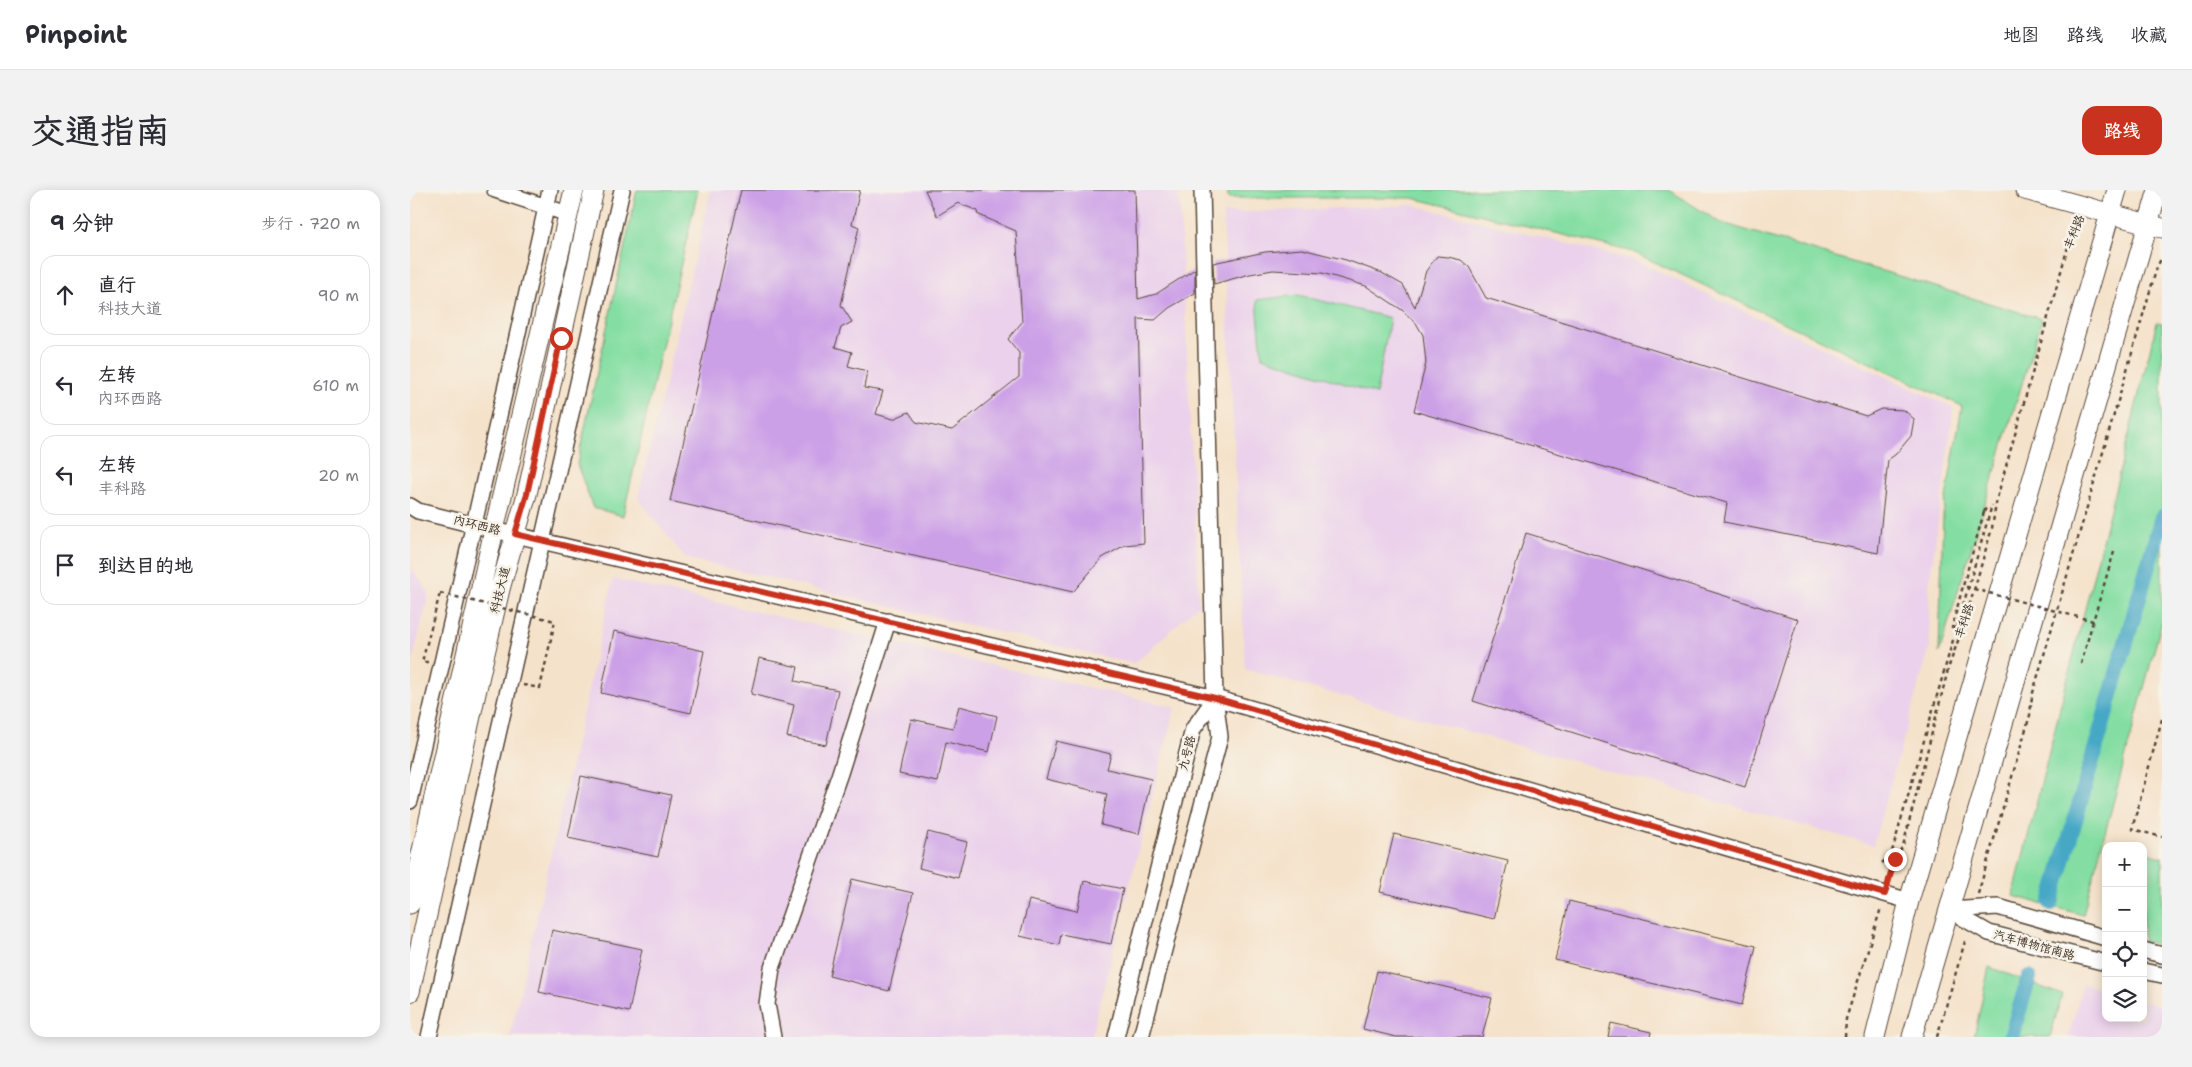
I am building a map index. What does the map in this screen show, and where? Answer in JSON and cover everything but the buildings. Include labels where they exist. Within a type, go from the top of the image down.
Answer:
[{"type":"main road","name":"科技大道","points":[[410,904],[494,530],[574,190]]},
{"type":"main road","name":"科技大道","points":[[410,992],[482,666],[529,484],[594,190]]},
{"type":"main road","points":[[2025,190],[2111,212],[2155,226]]},
{"type":"main road","name":"丰科路","points":[[1875,1037],[1909,901],[2117,190]]},
{"type":"main road","points":[[1912,1037],[2155,226],[2158,190]]},
{"type":"street","points":[[494,190],[568,214]]},
{"type":"street","points":[[410,801],[550,190]]},
{"type":"street","points":[[429,1037],[622,190]]},
{"type":"street","points":[[1141,1037],[1220,737],[1215,698],[1202,190]]},
{"type":"street","name":"内环西路","points":[[410,506],[418,511],[494,530],[1215,698],[1909,901]]},
{"type":"street","points":[[773,1037],[767,1004],[772,968],[840,773],[888,621]]},
{"type":"street","name":"九号路","points":[[1116,1037],[1193,729],[1215,698]]},
{"type":"street","points":[[1972,915],[1998,907],[2102,937]]},
{"type":"street","name":"汽车博物馆南路","points":[[1949,910],[1972,915],[1989,934],[2102,962]]},
{"type":"street","points":[[2147,951],[2162,955]]},
{"type":"street","points":[[2147,972],[2162,975]]},
{"type":"path","name":"丰科路","points":[[1845,1037],[1846,1020],[1895,859],[1903,846],[1949,666],[1965,621],[1992,528],[1997,498],[2067,250],[2085,206]]},
{"type":"path","points":[[1937,1037],[2030,715],[2032,696],[2090,494],[2157,267],[2162,258]]},
{"type":"path","points":[[1882,863],[1891,855],[1991,507],[1986,508],[1984,512],[1952,626],[1956,628]]},
{"type":"path","points":[[2081,664],[2114,552]]},
{"type":"path","points":[[1964,586],[2093,621]]},
{"type":"path","points":[[422,662],[440,594],[555,621],[540,688]]},
{"type":"path","points":[[2162,720],[2132,829],[2162,837]]},
{"type":"shaded area","points":[[711,190],[1179,190],[1199,604],[1134,664],[685,558],[638,498]]},
{"type":"shaded area","points":[[1412,205],[1633,260],[1954,408],[1929,586],[1930,646],[1873,845],[1245,669],[1223,213]]},
{"type":"shaded area","points":[[410,567],[429,593],[410,670]]},
{"type":"shaded area","points":[[613,579],[1175,707],[1091,1037],[510,1037]]},
{"type":"shaded area","points":[[2083,984],[2102,989],[2102,1022],[2147,1022],[2147,1002],[2162,1006],[2162,1037],[2068,1037]]},
{"type":"green space","points":[[637,190],[698,190],[623,516],[593,508],[577,464]]},
{"type":"green space","points":[[1228,190],[1669,190],[1719,222],[2042,319],[1939,653],[1943,515],[1962,406],[1633,252],[1413,198],[1228,198]]},
{"type":"green space","points":[[1298,295],[1390,318],[1376,394],[1262,357],[1257,300]]},
{"type":"green space","points":[[2157,322],[2162,323],[2162,621],[2083,915],[2013,896]]},
{"type":"green space","points":[[2147,853],[2162,857],[2162,945],[2147,942]]},
{"type":"green space","points":[[1989,967],[2062,995],[2050,1037],[1974,1037]]},
{"type":"waterway","points":[[2051,903],[2162,517]]},
{"type":"waterway","points":[[2011,1037],[2029,977]]},
{"type":"route","points":[[561,338],[527,494],[515,534],[1215,698],[1885,894],[1895,859]]}]
